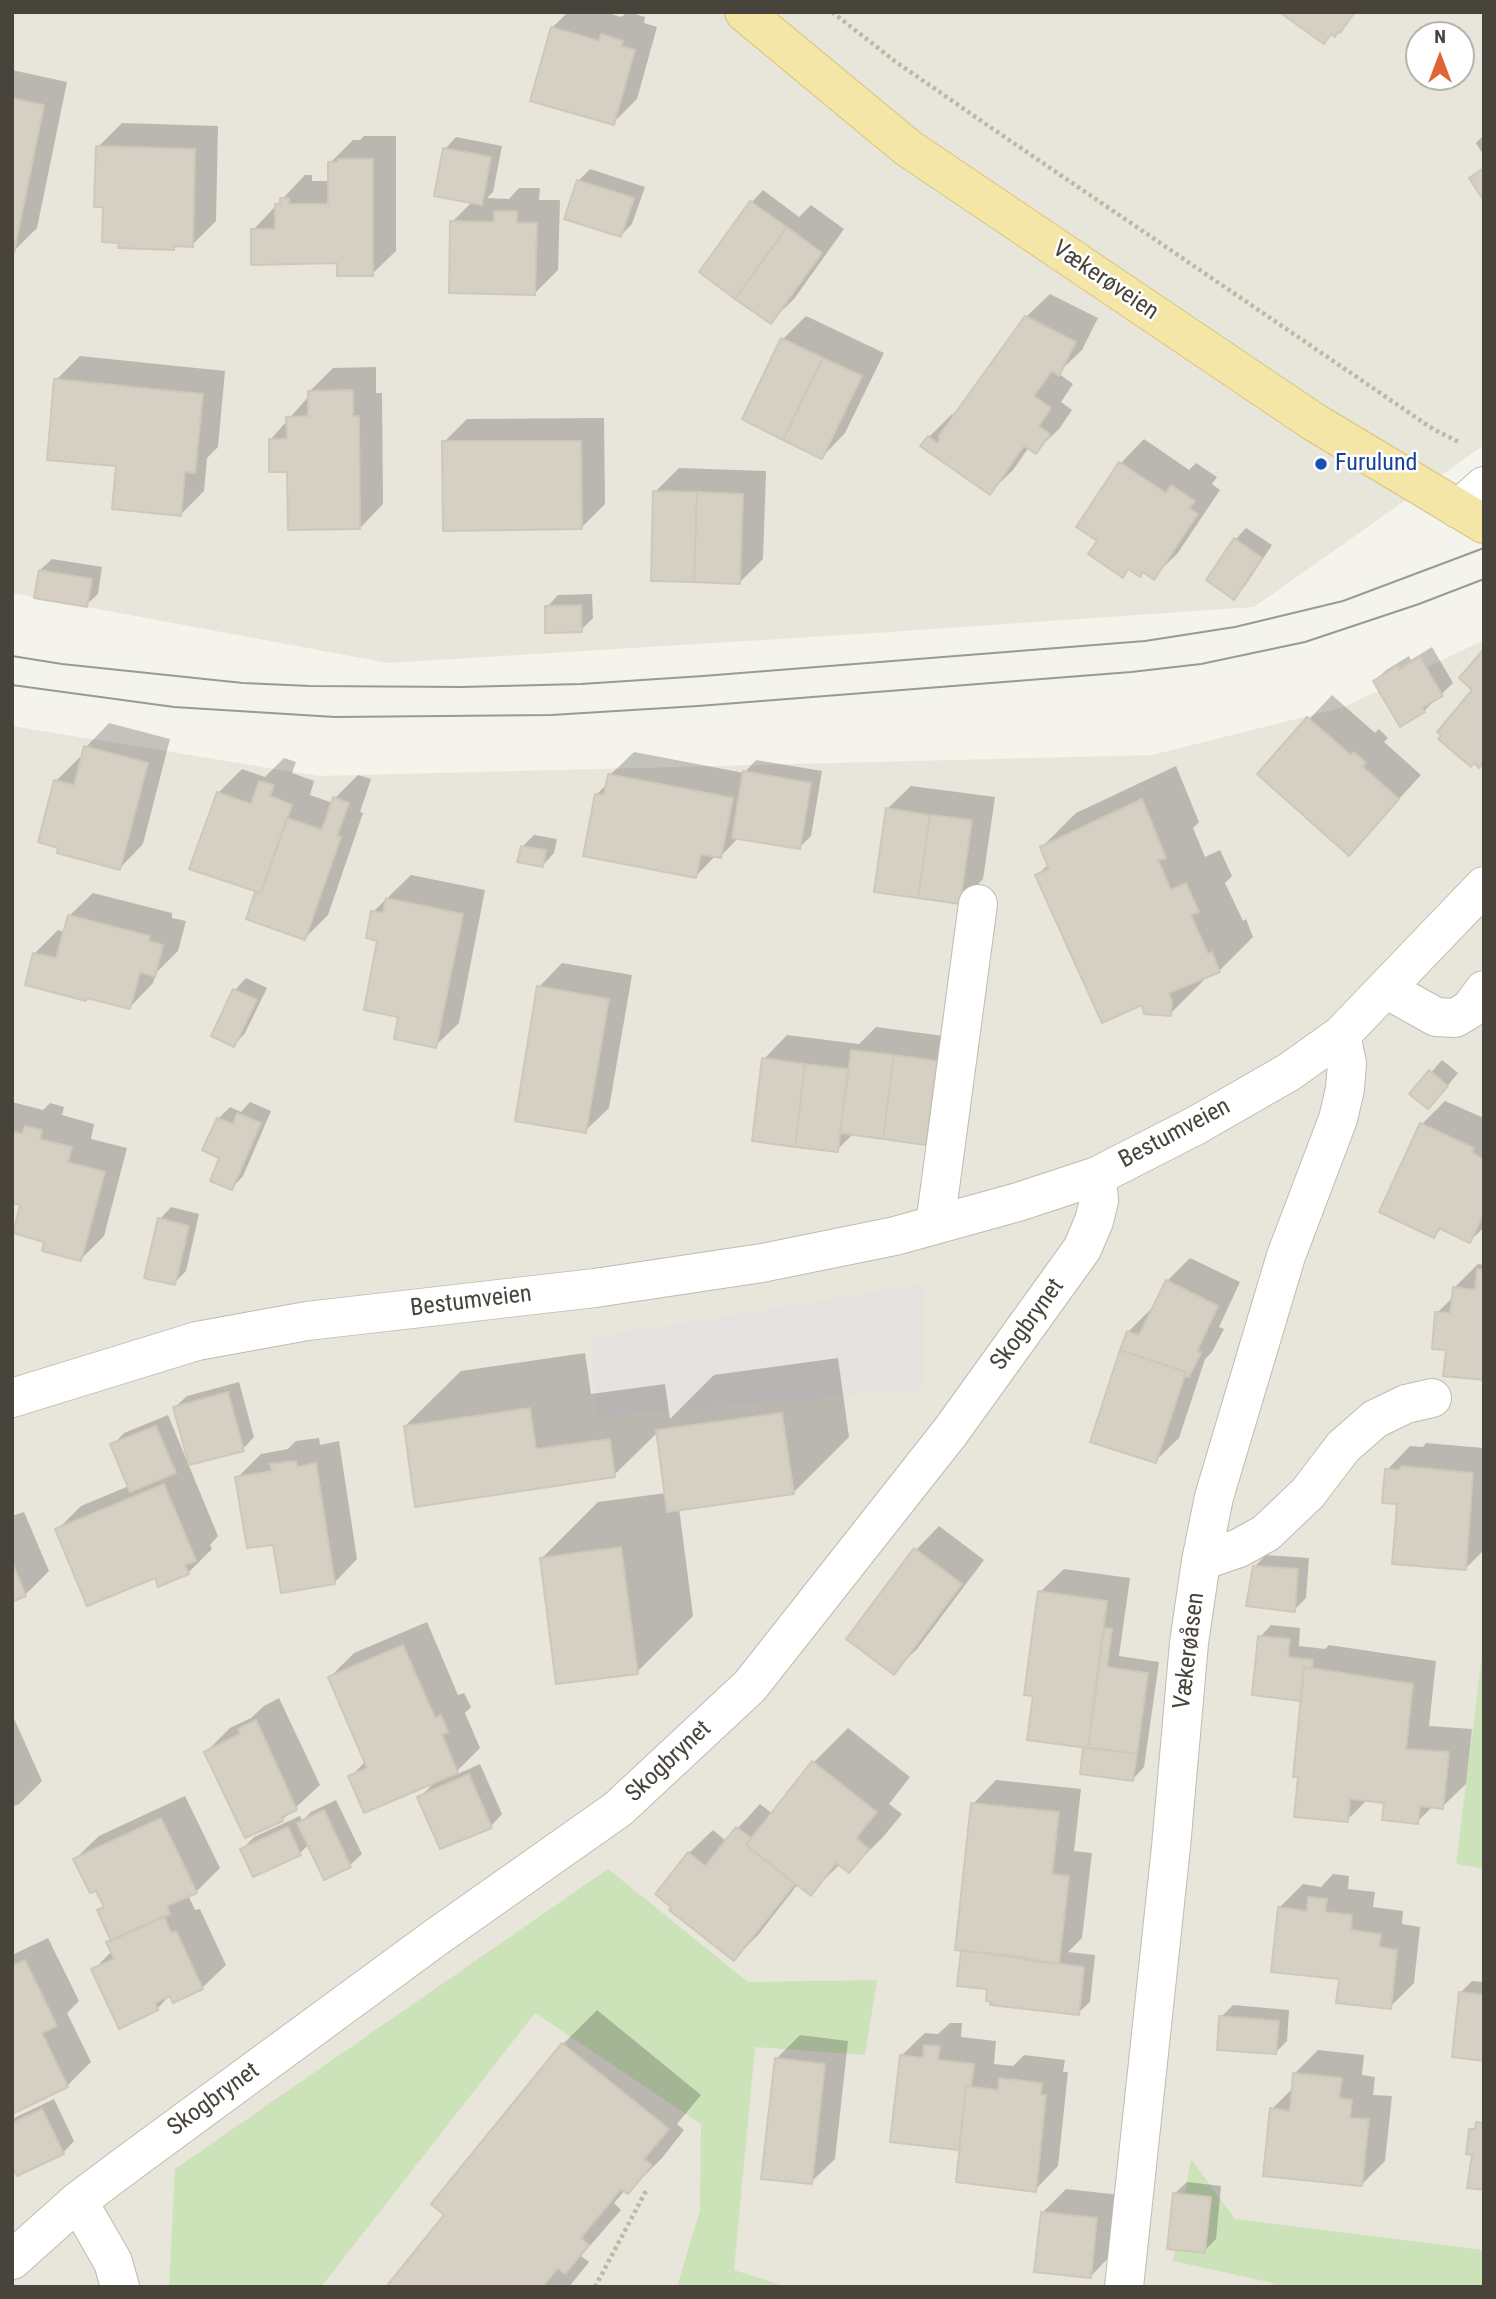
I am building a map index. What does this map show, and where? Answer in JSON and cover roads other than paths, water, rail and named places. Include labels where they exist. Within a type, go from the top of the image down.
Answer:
[{"type":"main road","name":"Vækerøveien","points":[[744,12],[908,148],[1314,422],[1475,506]]},
{"type":"street","name":"Bestumveien","points":[[12,1398],[211,1338],[307,1321],[595,1288],[762,1263],[895,1236],[1018,1202],[1097,1176],[1195,1126],[1289,1072],[1341,1035],[1484,886]]},
{"type":"street","points":[[934,1225],[978,904]]},
{"type":"street","points":[[1386,989],[1436,1017],[1455,1018],[1470,1009],[1484,990]]},
{"type":"street","name":"Vækerøåsen","points":[[1124,2287],[1171,1847],[1189,1643],[1201,1561],[1214,1497],[1286,1256],[1338,1119],[1345,1089],[1347,1063],[1341,1035]]},
{"type":"street","name":"Skogbrynet","points":[[12,2260],[78,2201],[426,1945],[618,1809],[750,1686],[951,1431],[1082,1249],[1094,1221],[1098,1201],[1097,1176]]},
{"type":"street","points":[[1201,1561],[1239,1548],[1266,1533],[1308,1493],[1343,1447],[1375,1419],[1406,1404],[1433,1398]]},
{"type":"street","points":[[78,2201],[113,2262],[120,2287]]},
{"type":"tram line","points":[[12,656],[62,664],[243,683],[310,686],[461,687],[581,684],[703,676],[1145,641],[1235,627],[1343,601],[1484,548]]},
{"type":"tram line","points":[[12,685],[174,707],[335,717],[551,715],[698,706],[1131,672],[1201,664],[1305,642],[1484,579]]},
{"type":"place","name":"Furulund","points":[[1321,464]]}]
